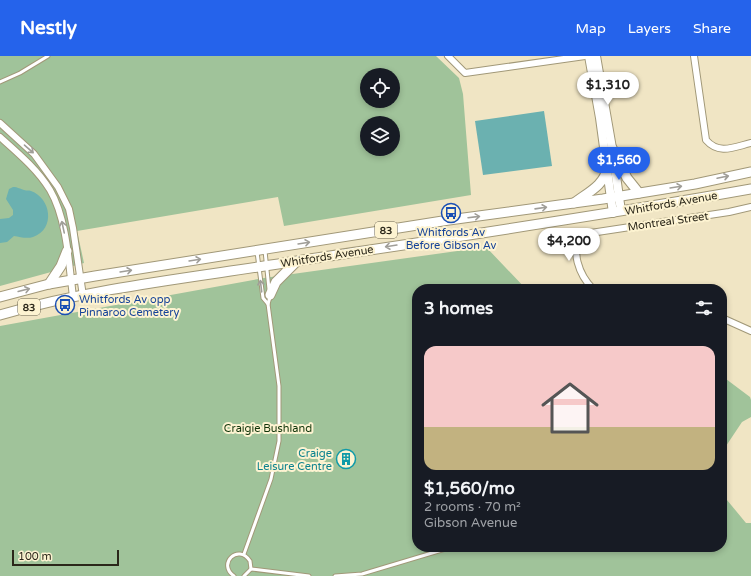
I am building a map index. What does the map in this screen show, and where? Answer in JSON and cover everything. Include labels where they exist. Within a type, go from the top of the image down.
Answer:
[{"type":"main road","points":[[589,56],[607,168],[615,197]]},
{"type":"main road","points":[[596,56],[612,148],[617,212]]},
{"type":"main road","points":[[612,148],[628,178],[639,193]]},
{"type":"main road","points":[[573,204],[599,185],[606,175],[607,168]]},
{"type":"main road","name":"Whitfords Avenue","points":[[0,297],[49,284],[76,279],[449,220],[573,204],[695,184],[751,172]]},
{"type":"main road","name":"Whitfords Avenue","points":[[0,316],[36,305],[73,297],[263,266],[617,212],[751,189]]},
{"type":"main road","points":[[49,284],[61,266],[67,251]]},
{"type":"main road","points":[[269,300],[276,282],[296,262]]},
{"type":"street","points":[[448,56],[465,73],[585,56]]},
{"type":"street","points":[[694,56],[706,140],[712,146],[720,150],[751,143]]},
{"type":"street","points":[[0,123],[34,154],[58,187],[69,209],[73,228],[76,279],[73,297]]},
{"type":"street","points":[[0,137],[26,160],[50,190],[60,211],[67,251],[83,296]]},
{"type":"street","name":"Montreal Street","points":[[589,284],[579,268],[577,245],[579,239],[584,234],[729,212],[751,207]]},
{"type":"street","points":[[727,320],[751,331]]},
{"type":"lane","points":[[0,82],[20,73],[48,56]]},
{"type":"lane","points":[[244,554],[271,479],[279,440],[279,386],[269,300],[261,250]]},
{"type":"lane","points":[[261,250],[263,266],[263,298],[269,300]]},
{"type":"lane","points":[[335,576],[362,574],[435,552]]},
{"type":"lane","points":[[234,576],[228,568],[228,562],[230,558],[239,553],[244,554],[250,561],[251,570]]},
{"type":"lane","points":[[244,576],[251,570],[309,576]]},
{"type":"green space","points":[[0,56],[436,56],[459,78],[463,94],[471,195],[284,226],[278,197],[77,231],[84,263],[0,286]]},
{"type":"green space","name":"Craigie Bushland","points":[[486,247],[521,284],[412,284],[412,552],[727,552],[727,500],[746,523],[751,523],[751,576],[0,576],[0,326],[264,278]]},
{"type":"green space","points":[[727,380],[750,397],[751,417],[742,422],[727,444]]},
{"type":"water","points":[[544,111],[552,166],[483,175],[475,121]]},
{"type":"water","points":[[13,187],[30,191],[38,195],[43,200],[46,207],[48,221],[40,233],[31,238],[14,236],[7,242],[0,243],[0,219],[9,218],[13,215],[13,210],[6,199],[9,189]]},
{"type":"place","name":"Whitfords Av Before Gibson Av","points":[[451,213]]},
{"type":"place","name":"Whitfords Av opp Pinnaroo Cemetery","points":[[65,305]]},
{"type":"place","name":"Craige Leisure Centre","points":[[346,459]]}]
